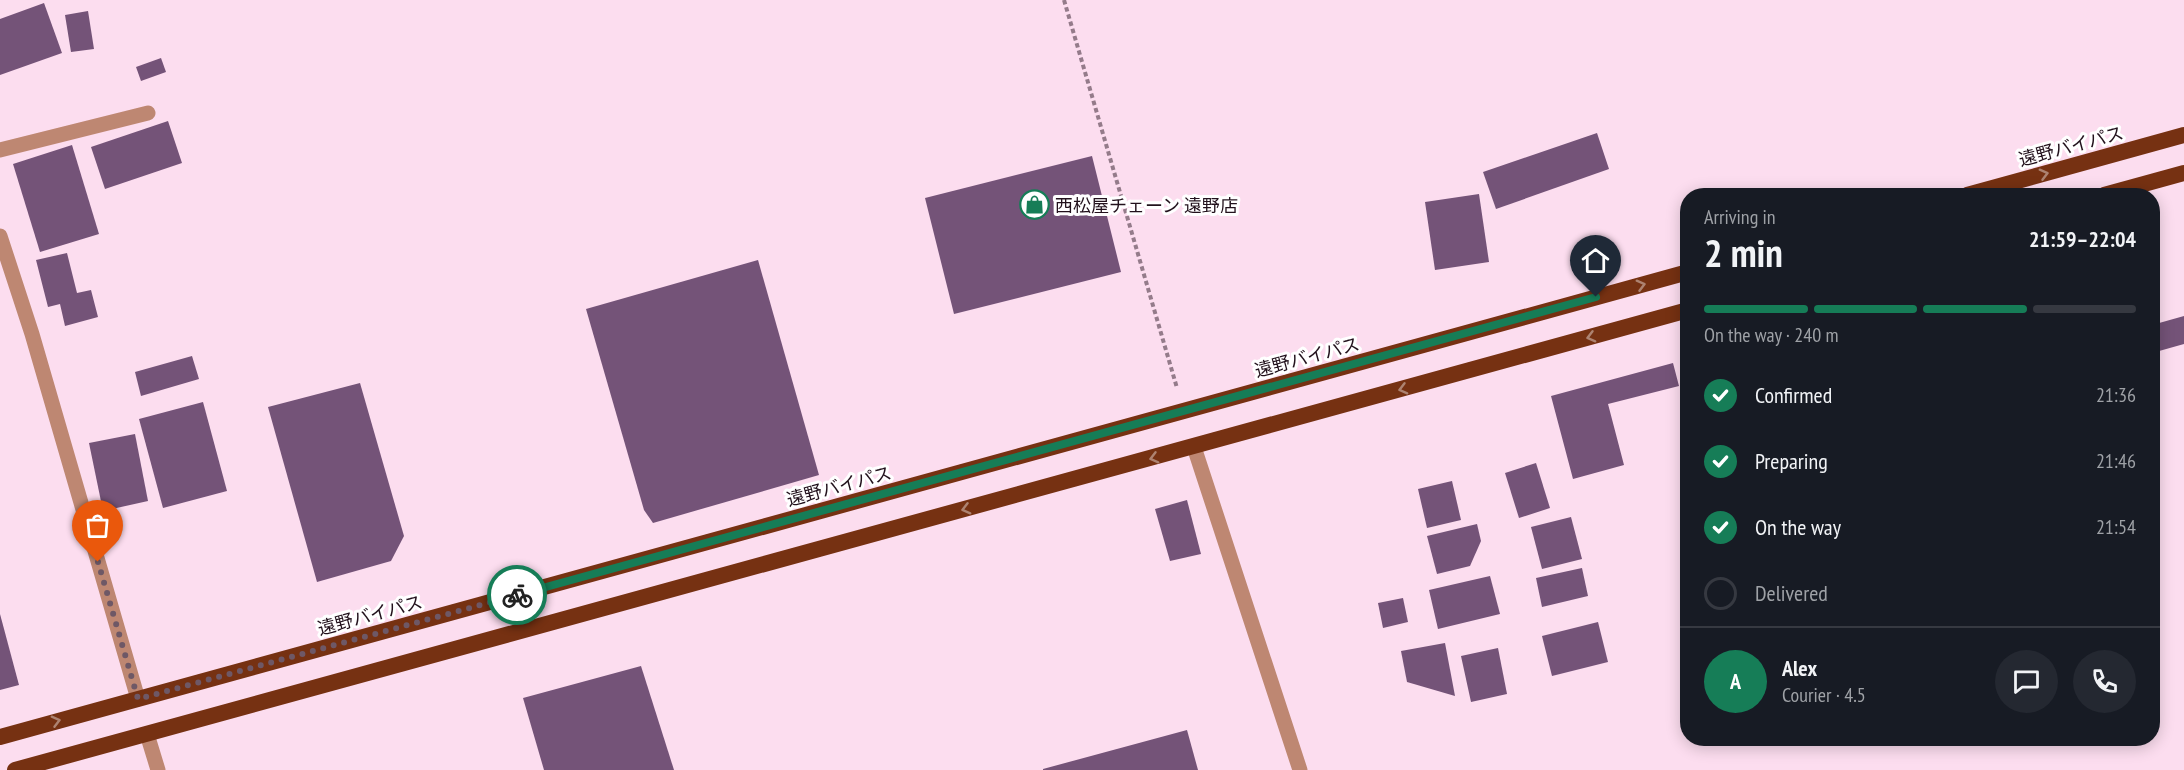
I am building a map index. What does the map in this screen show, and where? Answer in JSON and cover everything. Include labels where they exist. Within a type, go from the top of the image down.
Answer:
[{"type":"highway","name":"遠野バイパス","points":[[1992,188],[2184,135]]},
{"type":"highway","points":[[2129,188],[2184,173]]},
{"type":"highway","name":"遠野バイパス","points":[[0,737],[1680,274]]},
{"type":"highway","points":[[15,770],[1680,312]]},
{"type":"street","points":[[0,150],[148,113]]},
{"type":"street","points":[[0,236],[32,334],[138,699]]},
{"type":"street","points":[[1194,447],[1300,770]]},
{"type":"street","points":[[147,734],[158,770]]},
{"type":"path","points":[[1064,0],[1184,411]]},
{"type":"building","points":[[44,3],[62,53],[0,75],[0,19]]},
{"type":"building","points":[[88,11],[94,49],[71,52],[65,15]]},
{"type":"building","points":[[161,58],[166,72],[141,81],[136,67]]},
{"type":"building","points":[[168,121],[182,163],[105,189],[91,147]]},
{"type":"building","points":[[1597,133],[1609,169],[1496,209],[1483,172]]},
{"type":"building","points":[[72,145],[99,234],[40,252],[13,164]]},
{"type":"building","points":[[1092,156],[1121,272],[954,314],[925,198]]},
{"type":"building","points":[[1479,194],[1489,262],[1435,270],[1425,202]]},
{"type":"building","points":[[67,253],[77,293],[91,290],[98,317],[65,326],[60,304],[48,307],[36,260]]},
{"type":"building","points":[[758,260],[819,475],[653,523],[644,510],[586,309]]},
{"type":"building","points":[[2184,316],[2184,344],[2160,351],[2160,323]]},
{"type":"building","points":[[192,356],[199,379],[141,396],[135,372]]},
{"type":"building","points":[[1673,363],[1679,386],[1608,404],[1624,465],[1573,479],[1551,396]]},
{"type":"building","points":[[360,383],[404,536],[391,561],[317,582],[268,407]]},
{"type":"building","points":[[203,402],[227,491],[163,508],[139,419]]},
{"type":"building","points":[[135,434],[148,501],[103,511],[89,443]]},
{"type":"building","points":[[1536,463],[1550,508],[1519,518],[1505,473]]},
{"type":"building","points":[[1452,481],[1461,520],[1427,528],[1418,489]]},
{"type":"building","points":[[1187,500],[1201,554],[1170,561],[1155,509]]},
{"type":"building","points":[[1571,517],[1582,559],[1542,569],[1531,527]]},
{"type":"building","points":[[1477,524],[1481,541],[1470,566],[1437,574],[1427,536]]},
{"type":"building","points":[[1582,568],[1588,596],[1542,607],[1536,578]]},
{"type":"building","points":[[1490,576],[1500,614],[1438,629],[1429,590]]},
{"type":"building","points":[[1403,598],[1408,622],[1383,628],[1378,603]]},
{"type":"building","points":[[0,614],[19,685],[0,690]]},
{"type":"building","points":[[1598,622],[1608,662],[1552,676],[1542,636]]},
{"type":"building","points":[[1445,643],[1455,696],[1407,682],[1401,651]]},
{"type":"building","points":[[1498,648],[1507,694],[1471,702],[1461,656]]},
{"type":"building","points":[[641,666],[674,770],[544,770],[523,698]]},
{"type":"building","points":[[1187,730],[1198,770],[1043,770],[1043,769]]},
{"type":"way so far","points":[[98,562],[138,699],[517,595]]},
{"type":"place","name":"西松屋チェーン 遠野店","points":[[1034,205]]},
{"type":"route","points":[[517,595],[1596,297]]}]
